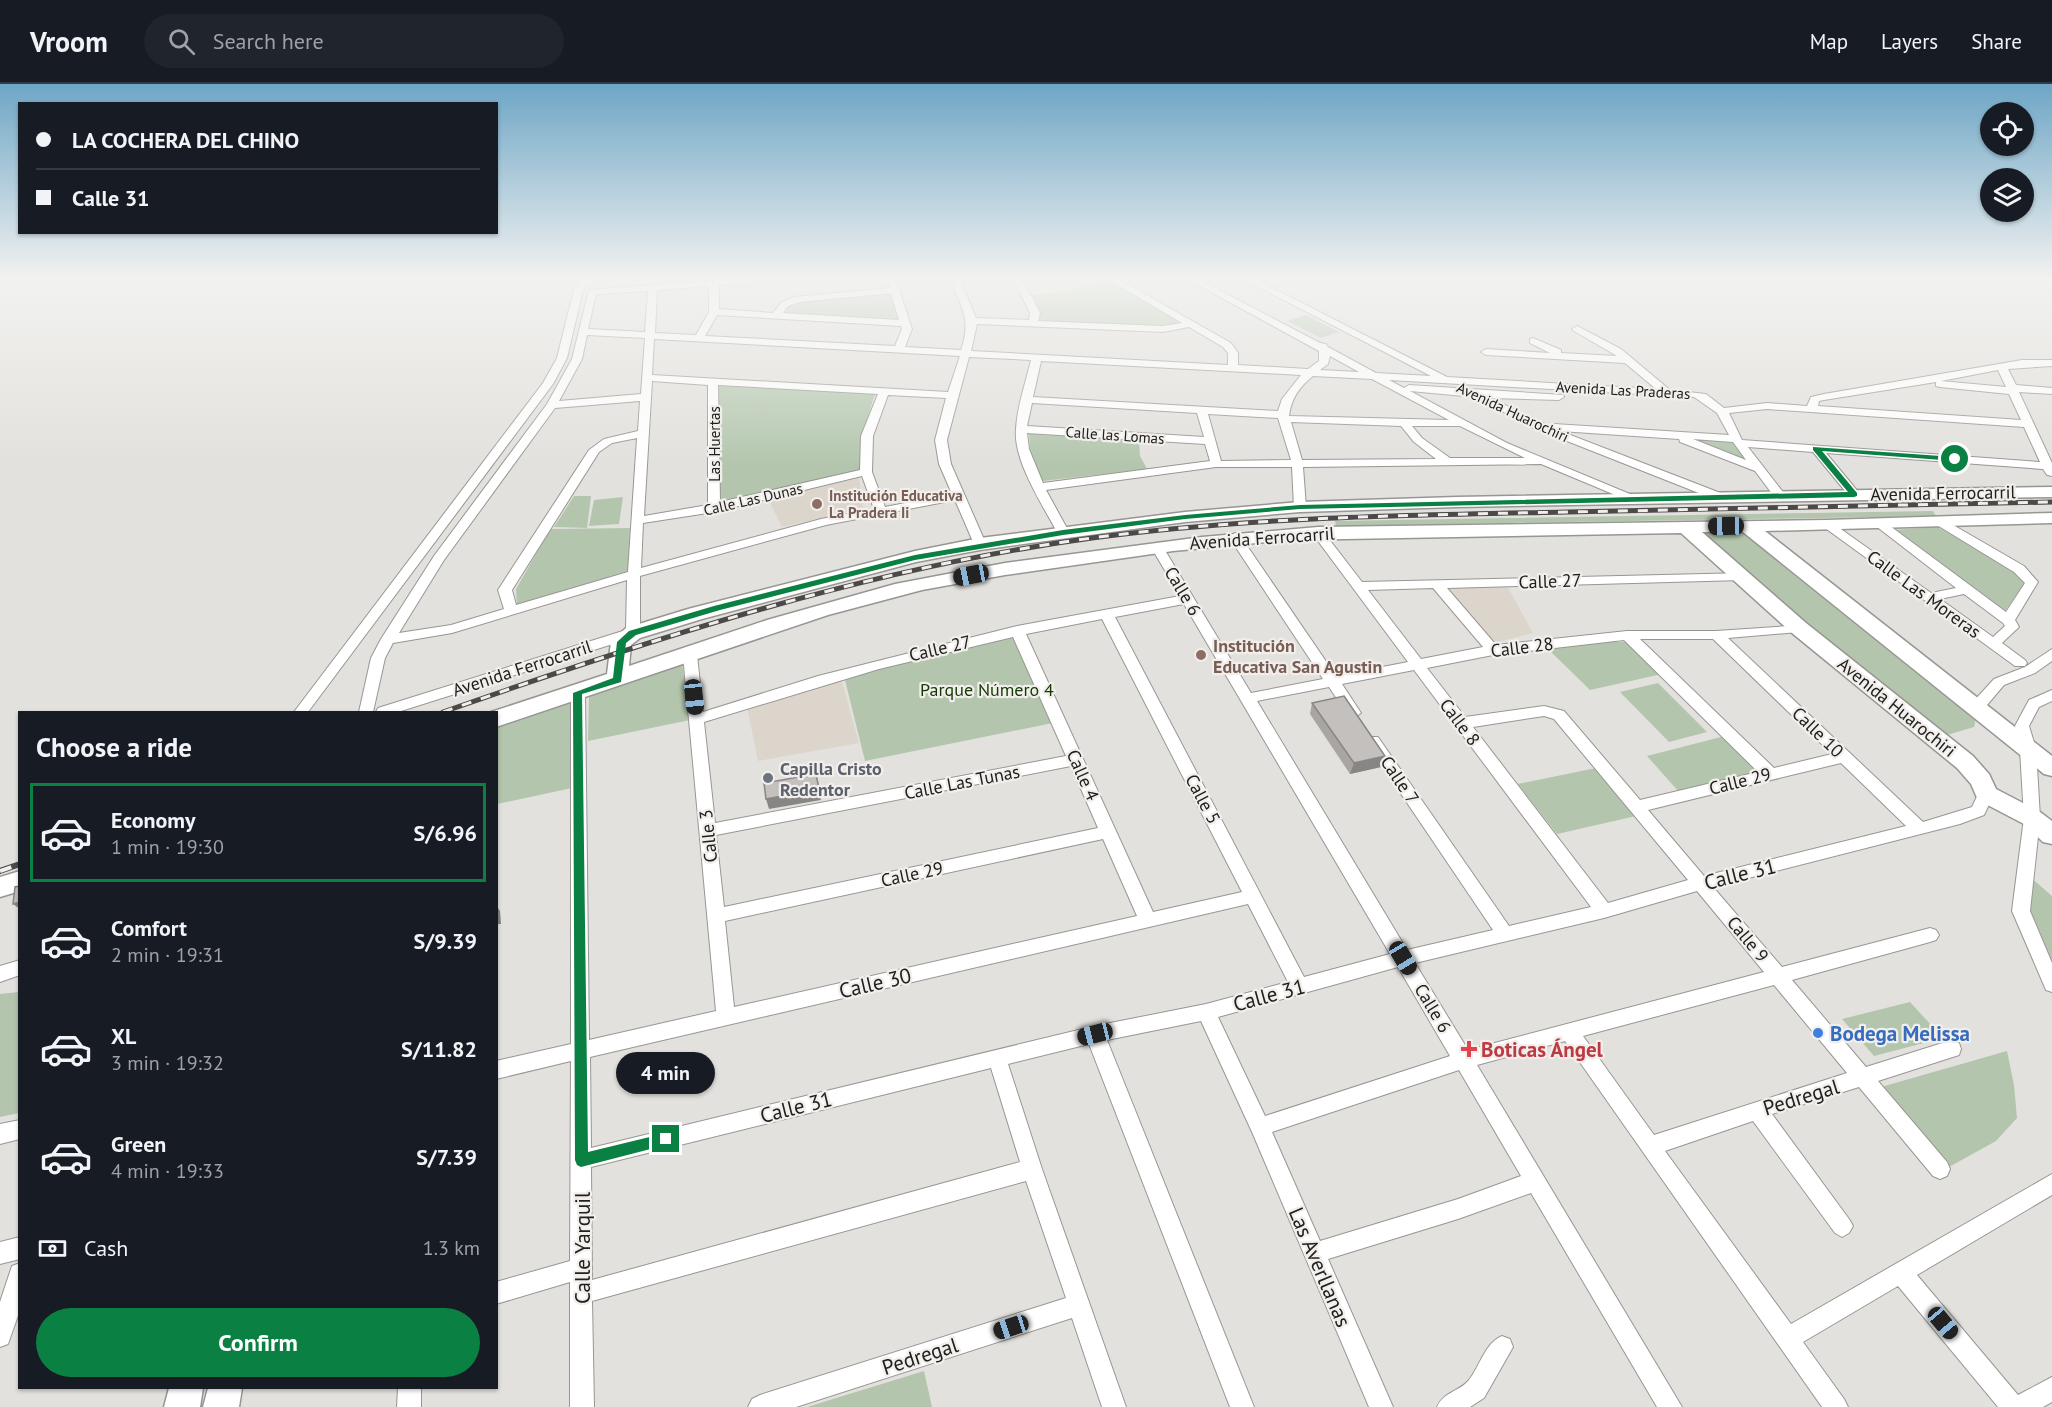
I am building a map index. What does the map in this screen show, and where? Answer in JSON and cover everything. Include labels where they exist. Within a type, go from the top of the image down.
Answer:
[{"type":"street","points":[[302,711],[548,384],[562,358],[566,342]]},
{"type":"street","points":[[366,711],[378,658],[388,639],[438,559],[552,405],[577,359],[581,342]]},
{"type":"street","points":[[633,633],[634,574],[648,342]]},
{"type":"street","name":"Avenida Las Praderas","points":[[696,342],[1668,393],[1699,395],[1710,404]]},
{"type":"street","name":"Avenida Las Praderas","points":[[761,342],[899,350],[965,357]]},
{"type":"street","points":[[899,350],[902,342]]},
{"type":"street","points":[[969,342],[952,395],[941,440],[945,464],[980,544]]},
{"type":"street","points":[[1222,342],[1233,353],[1233,369]]},
{"type":"street","name":"Avenida Huarochiri","points":[[1314,342],[1503,445],[1636,499]]},
{"type":"street","name":"Avenida Huarochiri","points":[[1372,342],[1538,426],[1719,498]]},
{"type":"street","points":[[1535,342],[1566,356]]},
{"type":"street","points":[[1600,342],[1617,351],[1668,393]]},
{"type":"street","points":[[1300,507],[1297,462],[1283,417],[1287,399],[1300,381],[1326,359],[1322,346]]},
{"type":"street","points":[[1486,352],[1627,360]]},
{"type":"street","points":[[1036,361],[1021,429],[1023,449],[1039,487],[1063,532]]},
{"type":"street","name":"Avenida Las Praderas","points":[[1036,361],[1393,386],[1474,394],[1710,404]]},
{"type":"street","points":[[1813,409],[1812,403],[1819,398],[2022,363],[2052,363]]},
{"type":"street","points":[[2002,367],[2050,471]]},
{"type":"street","points":[[646,378],[952,395]]},
{"type":"street","name":"Las Huertas","points":[[713,381],[714,508]]},
{"type":"street","points":[[1919,382],[2052,391]]},
{"type":"street","points":[[880,510],[866,472],[867,436],[884,391]]},
{"type":"street","points":[[552,405],[645,397]]},
{"type":"street","points":[[1029,400],[1283,417],[1405,423],[1461,423]]},
{"type":"street","points":[[1710,404],[1722,411],[1738,441],[1780,496]]},
{"type":"street","points":[[1722,411],[1758,406],[2028,424]]},
{"type":"street","points":[[1202,410],[1216,464]]},
{"type":"street","points":[[1405,423],[1415,440],[1427,445],[1448,462]]},
{"type":"street","points":[[1538,426],[1670,434],[2050,471]]},
{"type":"street","name":"Calle las Lomas","points":[[1021,429],[1210,441]]},
{"type":"street","points":[[511,611],[505,590],[595,450],[608,441],[643,433]]},
{"type":"street","points":[[1670,434],[1760,469]]},
{"type":"street","points":[[1816,448],[1854,494]]},
{"type":"street","points":[[1039,487],[1216,464],[1544,461]]},
{"type":"street","name":"Calle Las Dunas","points":[[638,520],[714,508],[866,472]]},
{"type":"street","name":"Avenida Ferrocarril","points":[[386,711],[633,633],[806,584],[915,557],[980,544],[1063,532],[1185,517],[1300,507],[1854,494],[2052,492]]},
{"type":"street","points":[[388,639],[452,629],[634,574],[880,510],[958,496]]},
{"type":"street","name":"Avenida Ferrocarril","points":[[498,718],[617,680],[759,630],[868,597],[1021,566],[1234,537],[1318,533],[1827,525],[2049,518]]},
{"type":"street","points":[[1941,522],[2019,569],[2032,582],[2008,620]]},
{"type":"street","points":[[1878,523],[2008,620],[2012,627],[1993,644]]},
{"type":"street","name":"Calle Las Moreras","points":[[1827,525],[2020,663]]},
{"type":"street","points":[[1747,526],[2052,768]]},
{"type":"street","name":"Avenida Huarochiri","points":[[1685,527],[1800,628],[1965,762],[1981,780],[1986,794]]},
{"type":"street","name":"Calle 8","points":[[1318,533],[1604,911]]},
{"type":"street","name":"Calle 7","points":[[1234,537],[1504,934]]},
{"type":"street","name":"Calle 6","points":[[1158,547],[1670,1407]]},
{"type":"street","name":"Calle 27","points":[[1356,586],[1743,576]]},
{"type":"street","points":[[1437,584],[1493,650]]},
{"type":"street","points":[[1929,598],[1967,590]]},
{"type":"street","name":"Calle 27","points":[[697,718],[760,697],[889,660],[1017,630],[1188,599]]},
{"type":"street","name":"Calle 5","points":[[1106,613],[1299,986]]},
{"type":"street","name":"Calle 28","points":[[1249,698],[1493,650],[1627,635],[1716,635],[1800,628]]},
{"type":"street","name":"Calle 4","points":[[1017,630],[1148,920]]},
{"type":"street","points":[[633,633],[640,638],[642,671]]},
{"type":"street","points":[[617,680],[621,642],[633,633]]},
{"type":"street","points":[[1627,635],[1770,774]]},
{"type":"street","name":"Calle 10","points":[[1716,635],[1920,829]]},
{"type":"street","points":[[1977,708],[1999,682],[2030,670],[2052,654]]},
{"type":"street","name":"Calle 3","points":[[690,655],[726,1017]]},
{"type":"street","name":"Calle Yarquil","points":[[578,693],[582,1407]]},
{"type":"street","points":[[2052,695],[2034,704],[2022,726],[2028,749],[2032,819],[2021,911],[2052,984]]},
{"type":"street","name":"Calle 9","points":[[1461,723],[1544,711],[1559,715],[1940,1169]]},
{"type":"street","name":"Calle 29","points":[[1636,807],[1844,757]]},
{"type":"street","name":"Calle Las Tunas","points":[[707,831],[1076,760]]},
{"type":"street","points":[[1986,794],[2032,819],[2052,835]]},
{"type":"street","name":"Calle 31","points":[[581,1160],[1095,1034],[1206,1012],[1403,958],[1604,911],[1701,883],[1920,829],[1978,811],[1986,794]]},
{"type":"street","name":"Calle 29","points":[[716,916],[1108,832]]},
{"type":"street","points":[[0,887],[18,882]]},
{"type":"street","name":"Calle 30","points":[[498,1070],[1254,896]]},
{"type":"street","points":[[1206,1012],[1260,1127],[1464,1060],[1930,934]]},
{"type":"street","points":[[0,974],[18,967]]},
{"type":"street","points":[[1569,1032],[1836,1407]]},
{"type":"street","points":[[1095,1034],[1242,1407]]},
{"type":"street","name":"Pedregal","points":[[1651,1146],[1756,1110],[1952,1049]]},
{"type":"street","points":[[997,1058],[1032,1169],[1114,1407]]},
{"type":"street","points":[[1756,1110],[1842,1226]]},
{"type":"street","name":"Las Averllanas","points":[[1260,1127],[1381,1407]]},
{"type":"street","points":[[0,1134],[18,1130]]},
{"type":"street","points":[[583,1293],[1032,1169]]},
{"type":"street","points":[[1314,1253],[1458,1209],[1536,1181]]},
{"type":"street","points":[[1787,1339],[2052,1184]]},
{"type":"street","points":[[0,1253],[18,1248]]},
{"type":"street","points":[[498,1292],[583,1268]]},
{"type":"street","points":[[1901,1272],[2013,1407]]},
{"type":"street","points":[[0,1336],[18,1280]]},
{"type":"street","name":"Pedregal","points":[[760,1407],[1079,1305]]},
{"type":"street","points":[[1449,1407],[1476,1390],[1502,1347]]},
{"type":"street","points":[[182,1407],[186,1389]]},
{"type":"street","points":[[221,1407],[225,1389]]},
{"type":"street","points":[[409,1407],[410,1389]]},
{"type":"street","points":[[2021,1407],[2052,1389]]},
{"type":"shaded area","name":"Institución Educativa La Pradera Ii","points":[[859,478],[863,508],[782,527],[768,499]]},
{"type":"shaded area","points":[[1507,586],[1533,633],[1494,643],[1447,588]]},
{"type":"shaded area","points":[[841,678],[859,743],[758,761],[747,707]]},
{"type":"green space","points":[[724,384],[875,394],[861,438],[861,469],[853,473],[726,501],[719,498],[717,388]]},
{"type":"green space","points":[[1029,433],[1139,440],[1140,456],[1147,469],[1043,481],[1030,449]]},
{"type":"green space","points":[[1685,438],[1733,441],[1751,465]]},
{"type":"green space","points":[[574,496],[591,496],[587,528],[554,527]]},
{"type":"green space","points":[[623,497],[619,524],[589,526],[594,500]]},
{"type":"green space","points":[[1933,511],[1936,516],[1336,526],[1335,521]]},
{"type":"green space","points":[[1938,527],[2016,571],[2024,584],[2005,611],[1891,530]]},
{"type":"green space","points":[[630,528],[628,571],[517,606],[516,589],[550,529]]},
{"type":"green space","points":[[1743,532],[1976,718],[1974,727],[1947,735],[1938,732],[1817,636],[1699,533]]},
{"type":"green space","name":"Parque Número 4","points":[[1013,636],[1053,723],[865,761],[844,676]]},
{"type":"green space","points":[[1593,642],[1628,642],[1662,674],[1590,690],[1546,647]]},
{"type":"green space","points":[[682,663],[690,720],[588,741],[589,693]]},
{"type":"green space","points":[[1658,683],[1707,732],[1669,742],[1620,692]]},
{"type":"green space","points":[[572,698],[572,788],[498,804],[498,721]]},
{"type":"green space","points":[[1725,736],[1758,769],[1758,772],[1679,792],[1647,756]]},
{"type":"green space","points":[[1596,768],[1636,816],[1557,834],[1518,784]]},
{"type":"green space","points":[[2029,876],[2052,896],[2052,962],[2028,912]]},
{"type":"green space","points":[[18,992],[18,1113],[0,1117],[0,994]]},
{"type":"green space","points":[[1910,1002],[1943,1038],[1874,1056],[1842,1019]]},
{"type":"green space","points":[[2007,1051],[2014,1085],[2017,1118],[1996,1141],[1949,1167],[1881,1087]]},
{"type":"green space","points":[[924,1371],[932,1407],[807,1407]]},
{"type":"building","points":[[1344,696],[1385,756],[1354,763],[1312,703]]},
{"type":"building","points":[[816,774],[819,789],[766,799],[764,783]]},
{"type":"building","points":[[18,886],[18,903],[13,904],[15,887]]},
{"type":"railway","points":[[446,711],[602,658],[763,608],[927,567],[1092,538],[1270,521],[1389,516],[2052,502]]},
{"type":"railway","points":[[0,871],[18,865]]},
{"type":"place","name":"Institución Educativa La Pradera Ii","points":[[817,504]]},
{"type":"place","name":"Institución Educativa San Agustin","points":[[1201,655]]},
{"type":"place","name":"Capilla Cristo Redentor","points":[[768,778]]},
{"type":"place","name":"Bodega Melissa","points":[[1818,1033]]},
{"type":"place","name":"Boticas Ángel","points":[[1469,1049]]},
{"type":"route","points":[[666,1139],[581,1160],[578,693],[617,680],[621,642],[633,633],[806,584],[915,557],[980,544],[1063,532],[1185,517],[1300,507],[1854,494],[1816,448],[1955,459]]}]
